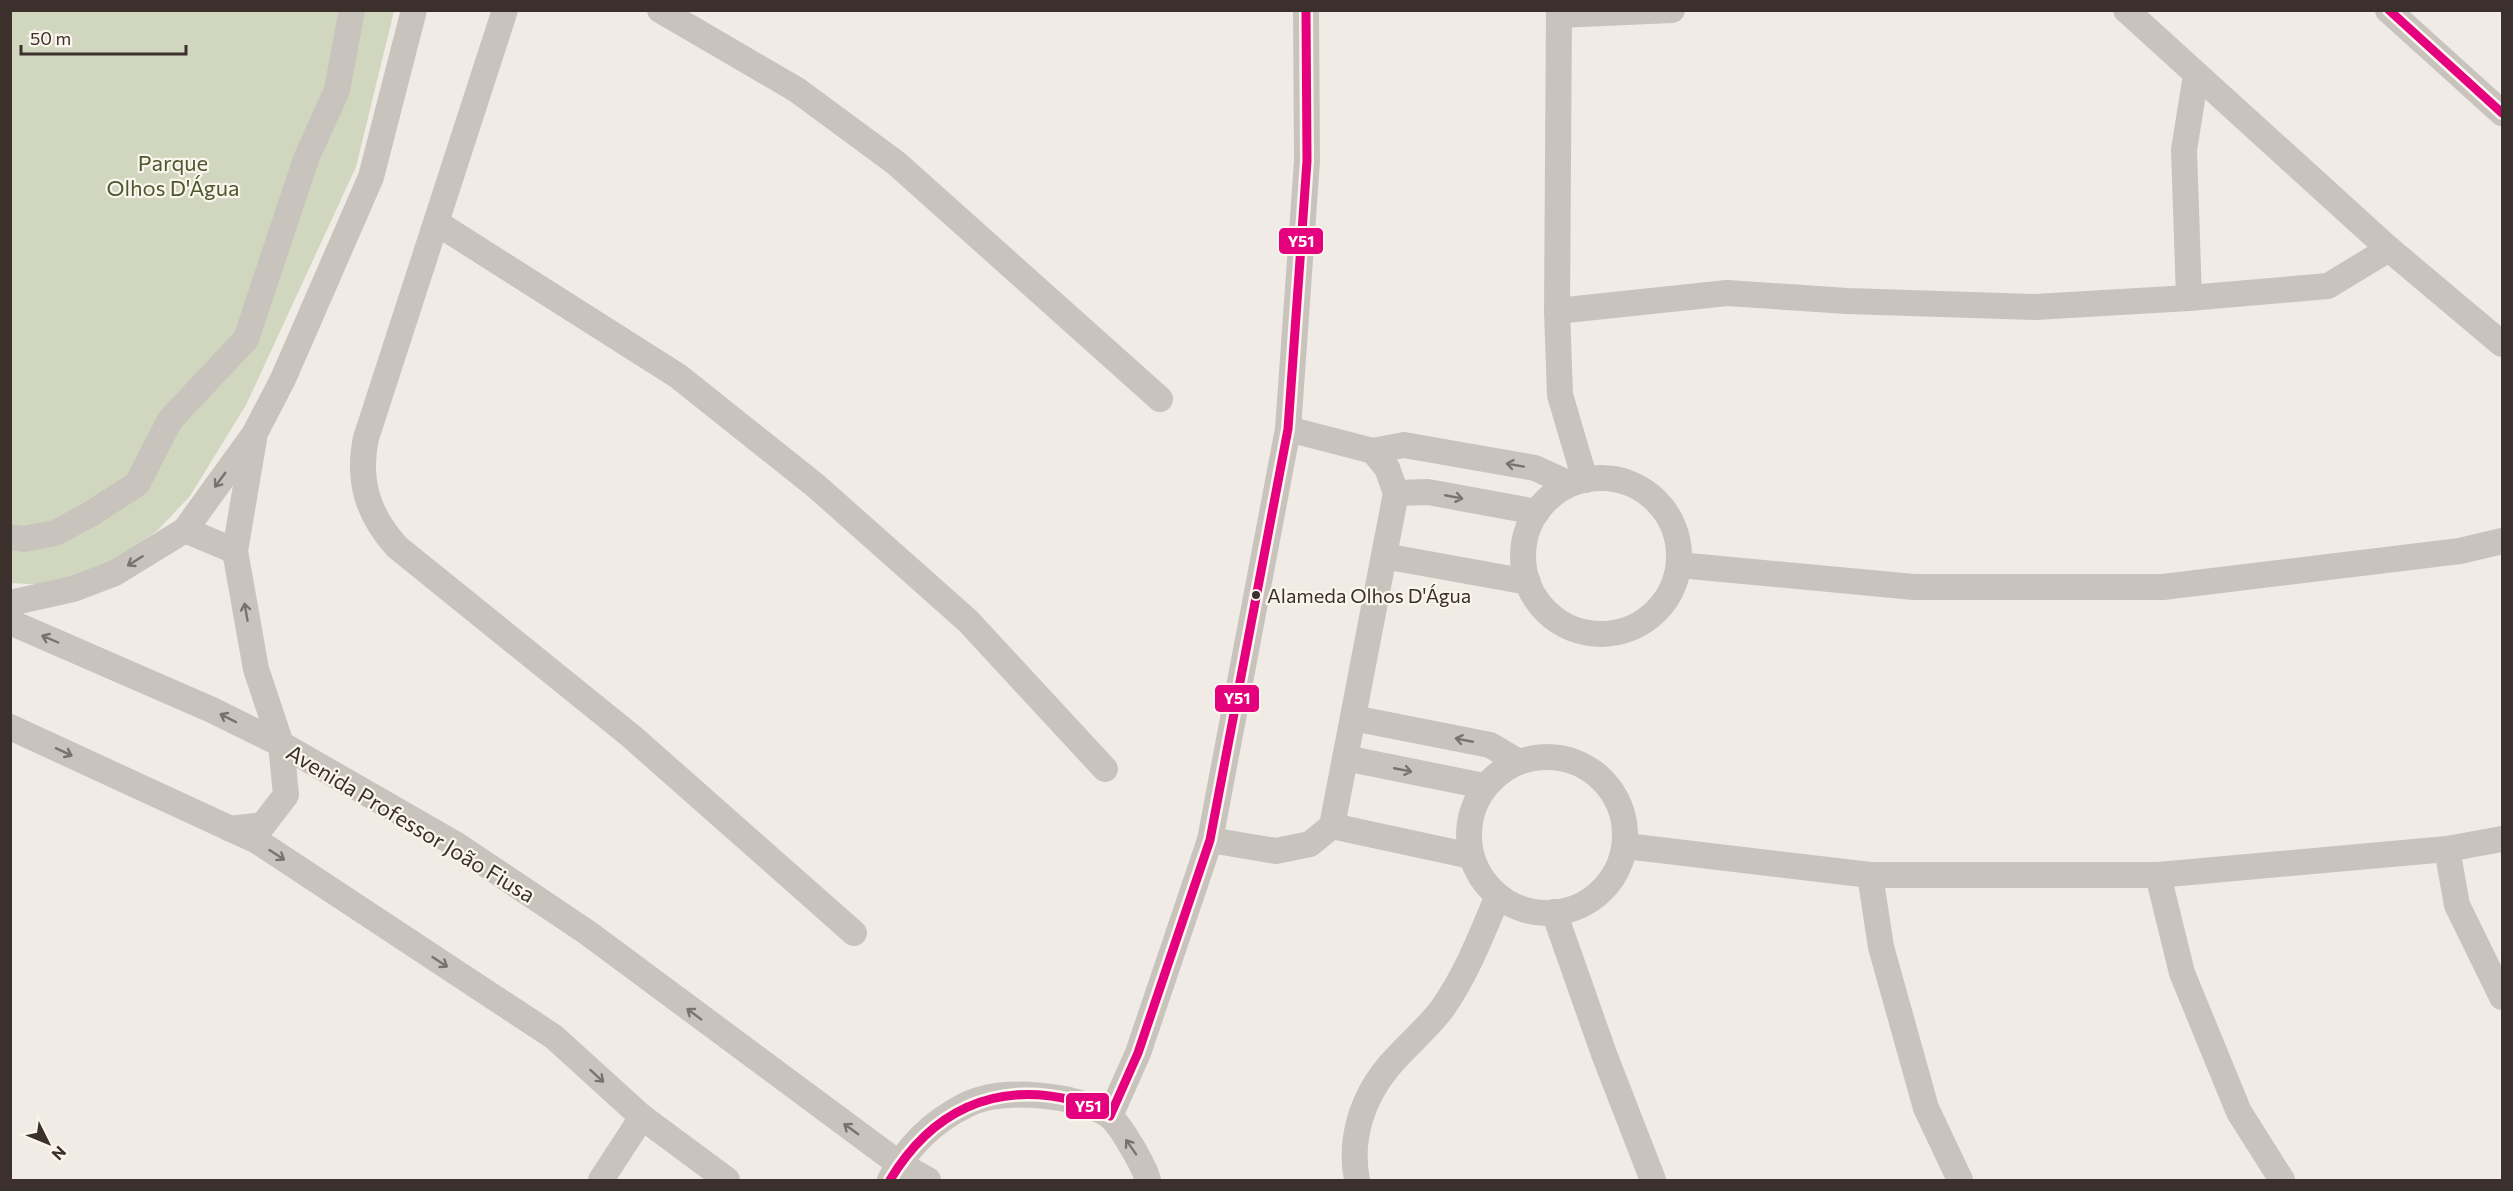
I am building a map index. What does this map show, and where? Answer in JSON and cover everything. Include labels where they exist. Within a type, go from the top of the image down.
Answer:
[{"type":"street","points":[[10,537],[24,539],[55,533],[89,516],[137,484],[170,420],[246,339],[306,159],[337,90],[352,10]]},
{"type":"street","points":[[10,603],[73,589],[115,573],[185,530],[255,433],[283,379],[371,177],[414,10]]},
{"type":"street","points":[[506,10],[362,456],[364,490],[377,522],[397,547],[631,736],[854,933]]},
{"type":"street","points":[[660,10],[797,90],[896,163],[1160,399]]},
{"type":"street","points":[[1110,1116],[1138,1053],[1210,840],[1288,429],[1306,161],[1306,10]]},
{"type":"street","points":[[1577,482],[1560,394],[1557,311],[1559,13],[1672,10]]},
{"type":"street","points":[[2126,10],[2389,249],[2502,344]]},
{"type":"street","points":[[2388,10],[2502,113]]},
{"type":"street","points":[[2189,298],[2184,150],[2196,75]]},
{"type":"street","points":[[437,223],[678,376],[816,486],[968,621],[1105,769]]},
{"type":"street","points":[[1557,311],[1727,293],[1847,301],[2035,307],[2189,298],[2328,286],[2389,249]]},
{"type":"street","points":[[1288,429],[1373,451],[1404,445],[1535,468],[1577,482]]},
{"type":"street","points":[[230,829],[263,825],[286,795],[281,744],[256,669],[235,551],[255,433]]},
{"type":"street","points":[[1210,840],[1276,851],[1310,844],[1332,826],[1396,492],[1387,468],[1373,451]]},
{"type":"street","points":[[1602,477],[1634,484],[1660,504],[1676,532],[1679,565],[1668,596],[1646,620],[1616,633],[1583,633],[1554,619],[1532,595],[1522,563],[1526,531],[1543,503],[1577,482],[1602,477]]},
{"type":"street","points":[[1396,492],[1428,492],[1537,512]]},
{"type":"street","points":[[185,530],[235,551]]},
{"type":"street","points":[[1679,565],[1914,587],[2163,588],[2460,551],[2502,541]]},
{"type":"street","points":[[1384,556],[1528,582]]},
{"type":"street","name":"Avenida Professor João Fiusa","points":[[10,622],[212,710],[281,744],[457,845],[588,933],[894,1172],[928,1180]]},
{"type":"street","points":[[1353,718],[1490,745],[1517,761]]},
{"type":"street","points":[[10,728],[256,841],[554,1037],[642,1117],[727,1180]]},
{"type":"street","points":[[1558,756],[1596,772],[1621,805],[1626,846],[1610,884],[1576,909],[1535,914],[1497,898],[1473,865],[1468,824],[1484,786],[1517,761],[1558,756]]},
{"type":"street","points":[[1345,758],[1484,786]]},
{"type":"street","points":[[1332,826],[1472,856]]},
{"type":"street","points":[[1626,846],[1870,875],[2158,875],[2447,849],[2502,839]]},
{"type":"street","points":[[2447,849],[2457,905],[2502,997]]},
{"type":"street","points":[[1870,875],[1881,947],[1926,1108],[1960,1180]]},
{"type":"street","points":[[2158,875],[2186,984],[2239,1112],[2282,1180]]},
{"type":"street","points":[[1357,1180],[1353,1158],[1361,1109],[1387,1068],[1441,1010],[1468,966],[1497,898]]},
{"type":"street","points":[[1554,912],[1604,1054],[1653,1180]]},
{"type":"street","points":[[894,1172],[926,1130],[968,1104],[1019,1094],[1071,1100],[1110,1116],[1144,1165],[1148,1180]]},
{"type":"street","points":[[601,1180],[642,1117]]},
{"type":"green space","name":"Parque Olhos D'Água","points":[[10,11],[394,11],[356,167],[246,405],[190,496],[158,530],[112,564],[44,585],[11,583]]},
{"type":"transit line","name":"Y51","points":[[890,1180],[906,1156],[925,1136],[945,1120],[967,1107],[991,1099],[1016,1095],[1043,1095],[1082,1103],[1110,1116],[1138,1053],[1210,840],[1288,429],[1307,161],[1306,10]]},
{"type":"transit line","name":"Y51","points":[[2389,10],[2502,113]]},
{"type":"place","name":"Alameda Olhos D'Água","points":[[1256,595]]}]
